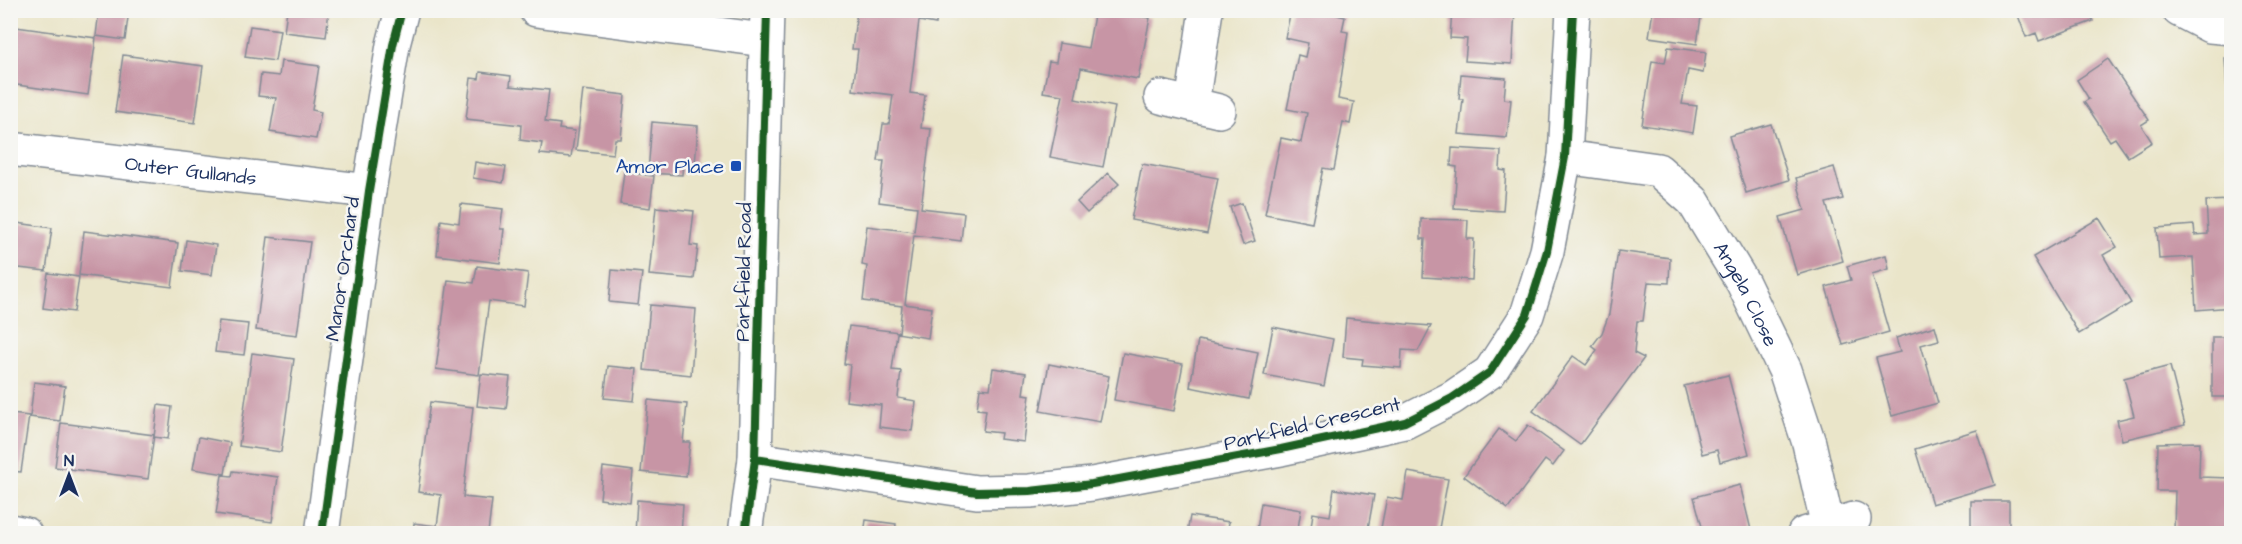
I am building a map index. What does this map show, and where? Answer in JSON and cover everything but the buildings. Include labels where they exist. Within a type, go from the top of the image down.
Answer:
[{"type":"street","name":"Manor Orchard","points":[[322,534],[369,191],[393,45],[402,10]]},
{"type":"street","points":[[536,10],[765,25]]},
{"type":"street","points":[[1191,104],[1206,10]]},
{"type":"street","name":"Parkfield Crescent","points":[[755,459],[977,492],[1030,491],[1092,484],[1201,465],[1405,422],[1452,398],[1490,372],[1527,315],[1547,251],[1565,157],[1573,10]]},
{"type":"street","points":[[2178,10],[2210,26],[2232,28]]},
{"type":"street","name":"Parkfield Road","points":[[745,534],[755,459],[765,25]]},
{"type":"street","name":"Outer Gullands","points":[[10,149],[369,191]]},
{"type":"street","name":"Angela Close","points":[[1565,157],[1658,170],[1693,201],[1743,283],[1785,370],[1809,443],[1829,526]]},
{"type":"street","points":[[10,531],[25,534]]},
{"type":"cycle path","points":[[322,534],[369,191],[393,45],[402,10]]},
{"type":"cycle path","points":[[745,534],[755,459],[767,10]]},
{"type":"cycle path","points":[[755,459],[977,492],[1030,491],[1092,484],[1281,449],[1405,422],[1452,398],[1490,372],[1527,315],[1547,251],[1565,157],[1573,10]]},
{"type":"place","name":"Amor Place","points":[[736,166]]}]
